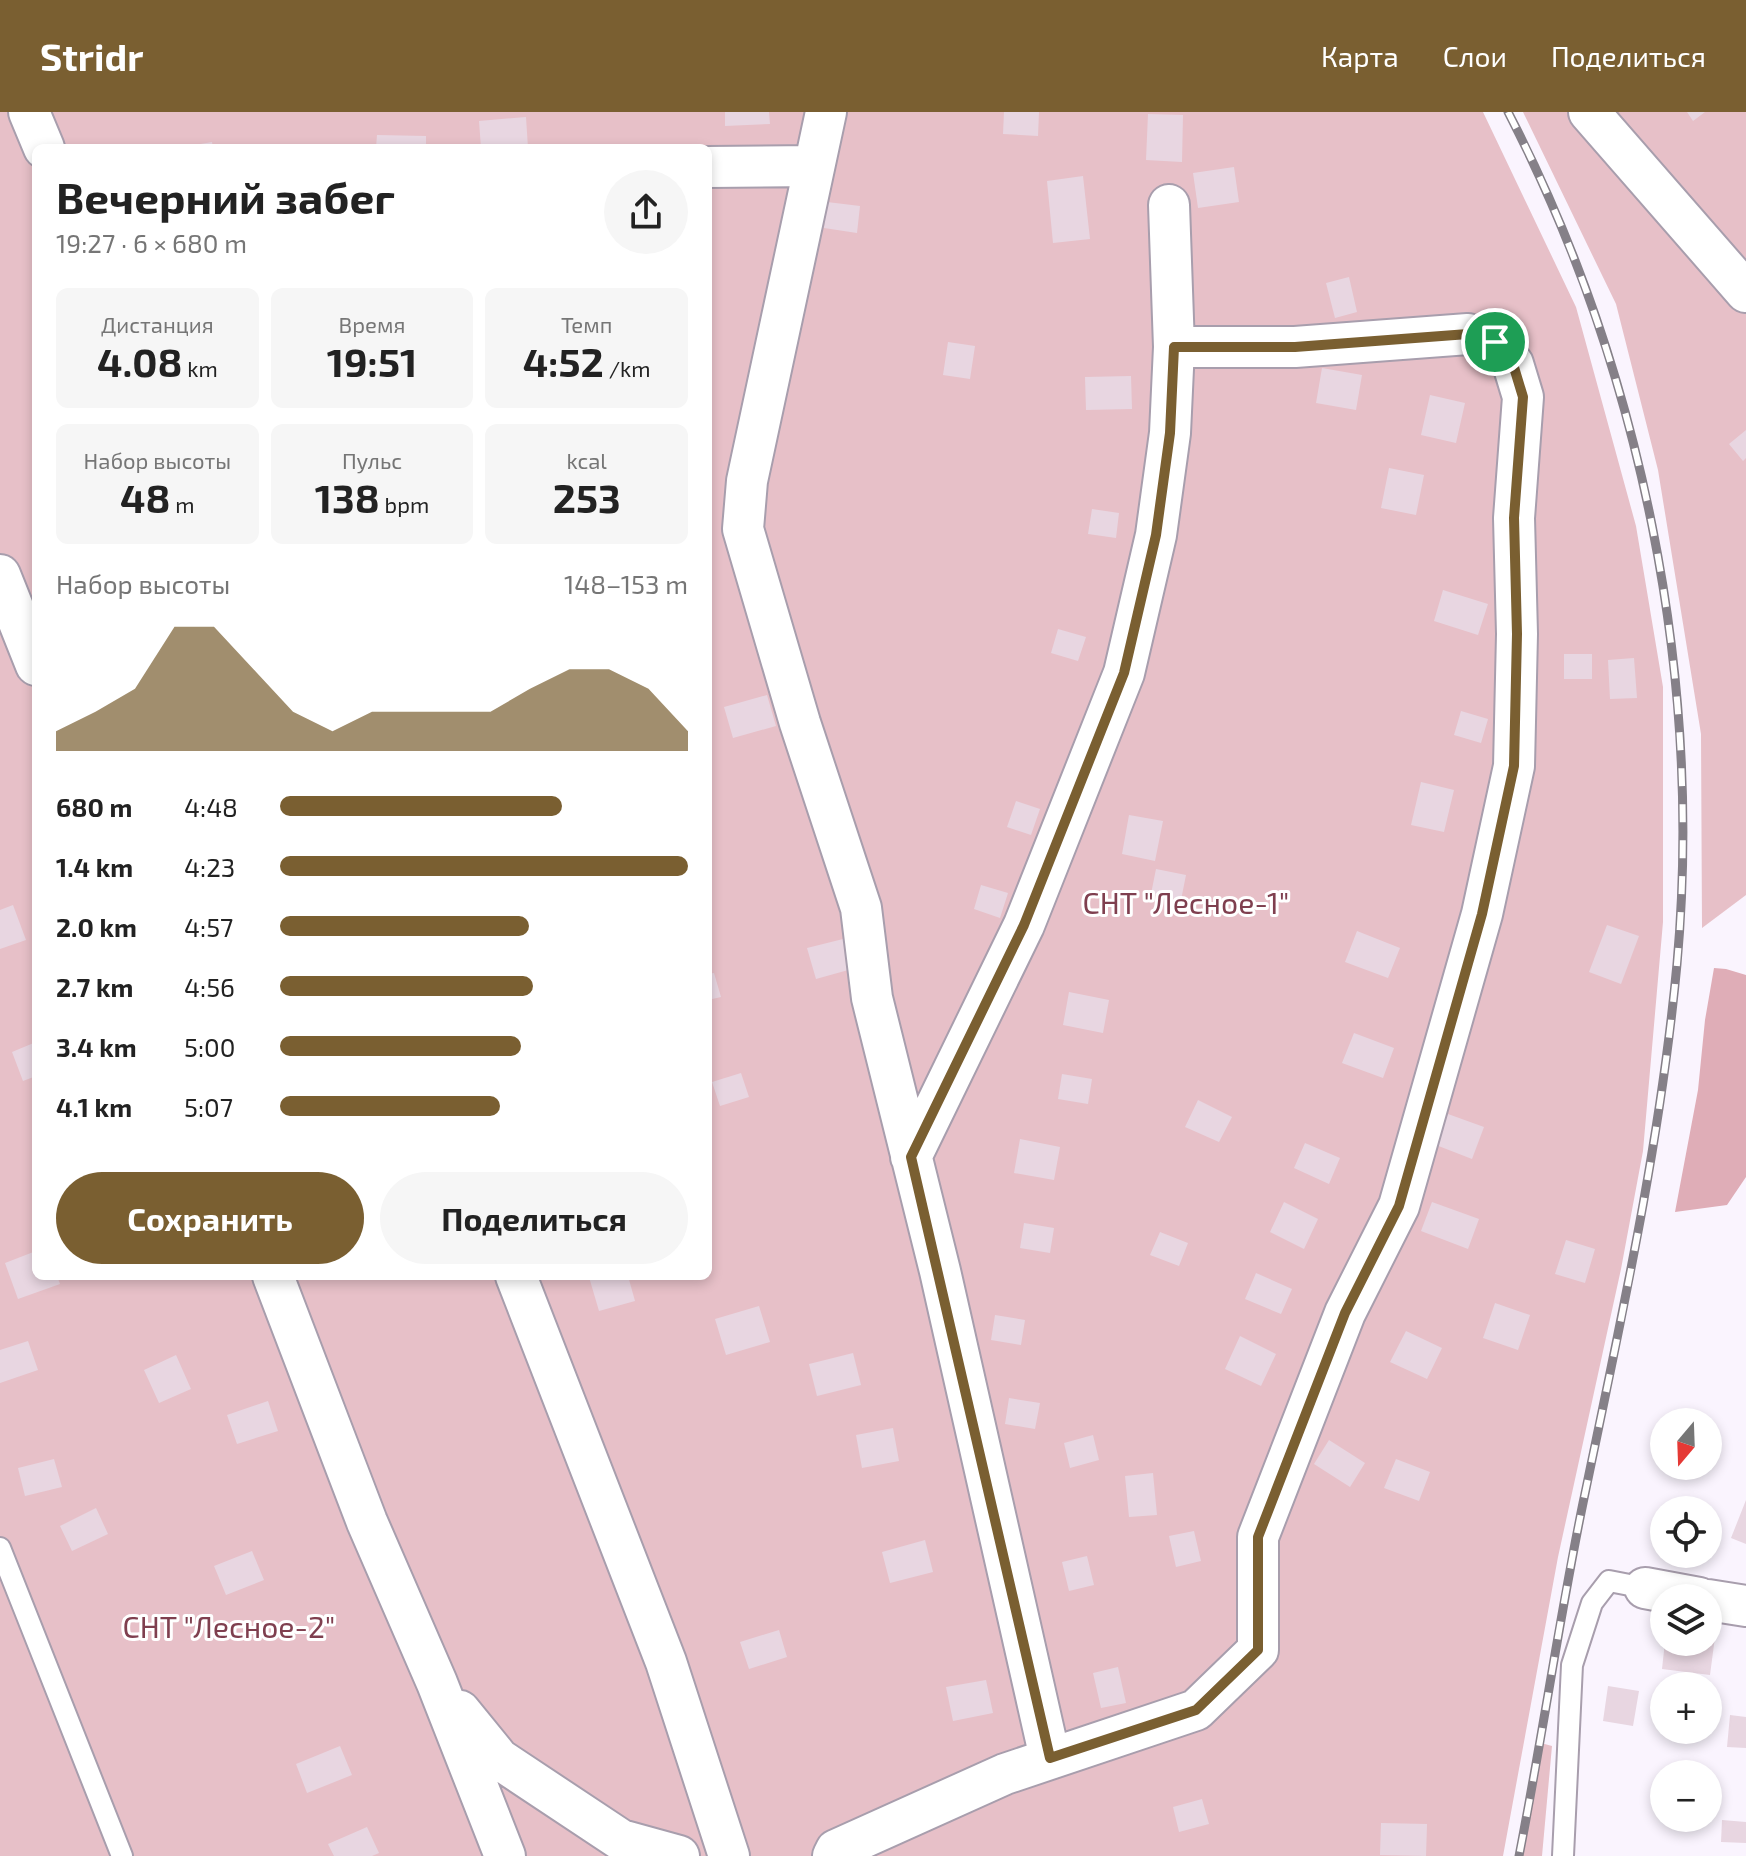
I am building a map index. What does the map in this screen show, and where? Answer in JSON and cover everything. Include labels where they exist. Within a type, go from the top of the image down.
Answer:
[{"type":"street","points":[[29,112],[42,144]]},
{"type":"street","points":[[826,112],[747,481],[743,529],[800,723],[861,908],[872,998],[1050,1758]]},
{"type":"street","points":[[1589,112],[1746,292]]},
{"type":"street","points":[[712,167],[814,166]]},
{"type":"street","points":[[911,1157],[1024,925],[1124,673],[1156,535],[1170,433],[1174,347],[1169,205]]},
{"type":"street","points":[[833,1856],[836,1850],[1005,1774],[1196,1710],[1258,1650],[1258,1537],[1345,1313],[1399,1206],[1482,914],[1514,766],[1517,634],[1514,518],[1523,397],[1513,364],[1495,342],[1468,334],[1295,347],[1174,347]]},
{"type":"street","points":[[0,575],[32,655]]},
{"type":"street","points":[[275,1280],[367,1522],[437,1683],[505,1856]]},
{"type":"street","points":[[518,1280],[666,1662],[729,1856]]},
{"type":"street","points":[[1645,1588],[1650,1589]]},
{"type":"street","points":[[1722,1602],[1746,1606]]},
{"type":"street","points":[[437,1683],[499,1759],[621,1840],[679,1856]]},
{"type":"lane","points":[[0,1548],[122,1856]]},
{"type":"lane","points":[[1563,1856],[1572,1665],[1592,1603],[1609,1581],[1645,1588]]},
{"type":"green space","name":"СНТ \"Лесное-1\"","points":[[0,112],[1483,112],[1576,307],[1636,526],[1663,687],[1663,922],[1643,1151],[1621,1269],[1558,1557],[1503,1856],[0,1856]]},
{"type":"green space","points":[[1523,112],[1746,112],[1746,895],[1702,928],[1701,734],[1658,470],[1616,304]]},
{"type":"green space","points":[[1541,1743],[1552,1746],[1542,1856],[1519,1856]]},
{"type":"shaded area","points":[[1714,968],[1746,975],[1746,1177],[1727,1205],[1675,1212],[1698,1090]]},
{"type":"building","points":[[725,112],[769,112],[770,124],[725,126]]},
{"type":"building","points":[[1004,112],[1039,112],[1038,136],[1003,134]]},
{"type":"building","points":[[1687,112],[1705,112],[1693,121]]},
{"type":"building","points":[[1148,114],[1183,115],[1182,162],[1146,160]]},
{"type":"building","points":[[526,117],[528,144],[481,144],[479,121]]},
{"type":"building","points":[[377,135],[426,136],[426,144],[376,144]]},
{"type":"building","points":[[1234,167],[1239,202],[1198,208],[1193,173]]},
{"type":"building","points":[[1083,176],[1090,239],[1053,243],[1047,181]]},
{"type":"building","points":[[827,202],[860,206],[857,233],[824,228]]},
{"type":"building","points":[[1349,277],[1357,312],[1335,318],[1326,283]]},
{"type":"building","points":[[948,342],[975,346],[970,379],[943,375]]},
{"type":"building","points":[[1322,368],[1362,375],[1356,410],[1316,403]]},
{"type":"building","points":[[1131,376],[1132,409],[1086,410],[1085,377]]},
{"type":"building","points":[[1430,395],[1465,403],[1456,443],[1421,435]]},
{"type":"building","points":[[1746,430],[1746,458],[1743,461],[1729,444]]},
{"type":"building","points":[[1389,468],[1424,475],[1416,515],[1381,508]]},
{"type":"building","points":[[1092,509],[1119,513],[1116,538],[1088,534]]},
{"type":"building","points":[[1443,590],[1488,604],[1478,635],[1434,621]]},
{"type":"building","points":[[1058,629],[1086,637],[1078,661],[1051,653]]},
{"type":"building","points":[[1564,654],[1592,654],[1592,679],[1564,679]]},
{"type":"building","points":[[1634,658],[1637,698],[1610,699],[1608,660]]},
{"type":"building","points":[[767,695],[776,726],[733,738],[724,707]]},
{"type":"building","points":[[1461,711],[1488,719],[1481,743],[1454,735]]},
{"type":"building","points":[[1421,782],[1454,790],[1444,832],[1411,825]]},
{"type":"building","points":[[1016,801],[1040,809],[1031,835],[1007,827]]},
{"type":"building","points":[[1129,815],[1163,821],[1155,861],[1122,854]]},
{"type":"building","points":[[1156,869],[1186,875],[1181,900],[1151,894]]},
{"type":"building","points":[[981,885],[1008,893],[1000,918],[974,909]]},
{"type":"building","points":[[13,905],[26,940],[0,949],[0,910]]},
{"type":"building","points":[[1607,925],[1639,936],[1621,984],[1589,972]]},
{"type":"building","points":[[1357,931],[1400,948],[1388,978],[1345,962]]},
{"type":"building","points":[[851,937],[859,967],[816,979],[807,948]]},
{"type":"building","points":[[712,973],[721,997],[712,999]]},
{"type":"building","points":[[1069,992],[1109,1000],[1103,1033],[1063,1025]]},
{"type":"building","points":[[1354,1033],[1394,1048],[1383,1078],[1342,1063]]},
{"type":"building","points":[[32,1044],[32,1078],[23,1081],[12,1052]]},
{"type":"building","points":[[741,1073],[749,1097],[720,1106],[712,1082]]},
{"type":"building","points":[[1062,1074],[1092,1079],[1088,1104],[1058,1099]]},
{"type":"building","points":[[1198,1100],[1232,1117],[1219,1142],[1185,1127]]},
{"type":"building","points":[[1448,1114],[1484,1127],[1472,1159],[1436,1145]]},
{"type":"building","points":[[1020,1139],[1060,1147],[1054,1180],[1014,1173]]},
{"type":"building","points":[[1305,1143],[1340,1158],[1329,1184],[1294,1168]]},
{"type":"building","points":[[1284,1202],[1318,1219],[1304,1249],[1270,1232]]},
{"type":"building","points":[[1432,1202],[1479,1219],[1468,1249],[1421,1231]]},
{"type":"building","points":[[1024,1223],[1054,1228],[1050,1253],[1020,1248]]},
{"type":"building","points":[[1160,1232],[1188,1243],[1179,1266],[1150,1255]]},
{"type":"building","points":[[1566,1240],[1595,1249],[1585,1283],[1555,1274]]},
{"type":"building","points":[[32,1253],[32,1280],[58,1280],[60,1284],[18,1299],[5,1263]]},
{"type":"building","points":[[1256,1273],[1292,1289],[1281,1314],[1245,1299]]},
{"type":"building","points":[[590,1280],[629,1280],[635,1301],[599,1311]]},
{"type":"building","points":[[1495,1303],[1530,1315],[1518,1350],[1483,1338]]},
{"type":"building","points":[[759,1306],[770,1342],[726,1355],[715,1319]]},
{"type":"building","points":[[995,1315],[1025,1320],[1021,1345],[991,1340]]},
{"type":"building","points":[[1406,1331],[1442,1348],[1427,1379],[1390,1362]]},
{"type":"building","points":[[1240,1336],[1276,1354],[1261,1386],[1225,1369]]},
{"type":"building","points":[[28,1341],[38,1370],[0,1383],[0,1350]]},
{"type":"building","points":[[853,1353],[861,1385],[817,1396],[809,1364]]},
{"type":"building","points":[[176,1355],[191,1389],[159,1403],[144,1370]]},
{"type":"building","points":[[1009,1398],[1040,1403],[1035,1429],[1005,1424]]},
{"type":"building","points":[[268,1401],[278,1431],[237,1444],[227,1415]]},
{"type":"building","points":[[893,1428],[899,1461],[862,1468],[856,1435]]},
{"type":"building","points":[[1093,1435],[1099,1460],[1070,1468],[1064,1443]]},
{"type":"building","points":[[1329,1440],[1365,1463],[1350,1487],[1314,1464]]},
{"type":"building","points":[[54,1459],[62,1487],[25,1496],[18,1468]]},
{"type":"building","points":[[1396,1459],[1430,1472],[1419,1501],[1384,1488]]},
{"type":"building","points":[[1153,1473],[1157,1515],[1129,1517],[1125,1476]]},
{"type":"building","points":[[1746,1500],[1746,1544],[1731,1538]]},
{"type":"building","points":[[96,1508],[108,1534],[72,1551],[60,1526]]},
{"type":"building","points":[[1194,1531],[1201,1561],[1176,1567],[1169,1536]]},
{"type":"building","points":[[925,1540],[933,1572],[890,1583],[882,1552]]},
{"type":"building","points":[[252,1551],[264,1580],[226,1595],[214,1566]]},
{"type":"building","points":[[1087,1556],[1094,1585],[1069,1591],[1062,1562]]},
{"type":"building","points":[[779,1630],[787,1657],[749,1669],[740,1642]]},
{"type":"building","points":[[1663,1656],[1713,1656],[1710,1672],[1662,1669]]},
{"type":"building","points":[[1118,1667],[1126,1703],[1101,1708],[1093,1673]]},
{"type":"building","points":[[986,1680],[993,1713],[953,1721],[946,1687]]},
{"type":"building","points":[[1608,1686],[1639,1691],[1633,1726],[1603,1721]]},
{"type":"building","points":[[1730,1715],[1746,1717],[1746,1748],[1727,1747]]},
{"type":"building","points":[[340,1746],[352,1775],[307,1793],[296,1764]]},
{"type":"building","points":[[1202,1799],[1209,1824],[1179,1832],[1173,1807]]},
{"type":"building","points":[[1722,1820],[1746,1822],[1746,1843],[1721,1842]]},
{"type":"building","points":[[1381,1823],[1427,1824],[1426,1856],[1380,1855]]},
{"type":"building","points":[[367,1827],[379,1853],[372,1856],[334,1856],[328,1844]]},
{"type":"railway","points":[[1508,112],[1555,211],[1594,313],[1627,418],[1652,526],[1670,635],[1680,745],[1683,855],[1670,1032],[1650,1167],[1574,1547],[1519,1856]]},
{"type":"route","points":[[1468,334],[1495,342],[1513,364],[1523,397],[1514,518],[1517,634],[1514,766],[1482,914],[1399,1206],[1345,1313],[1258,1537],[1258,1650],[1196,1710],[1050,1758],[940,1271],[911,1157],[1024,925],[1124,673],[1156,535],[1170,433],[1174,347],[1295,347],[1468,334]]},
{"type":"park label","name":"СНТ \"Лесное-2\"","points":[[229,1626]]}]
